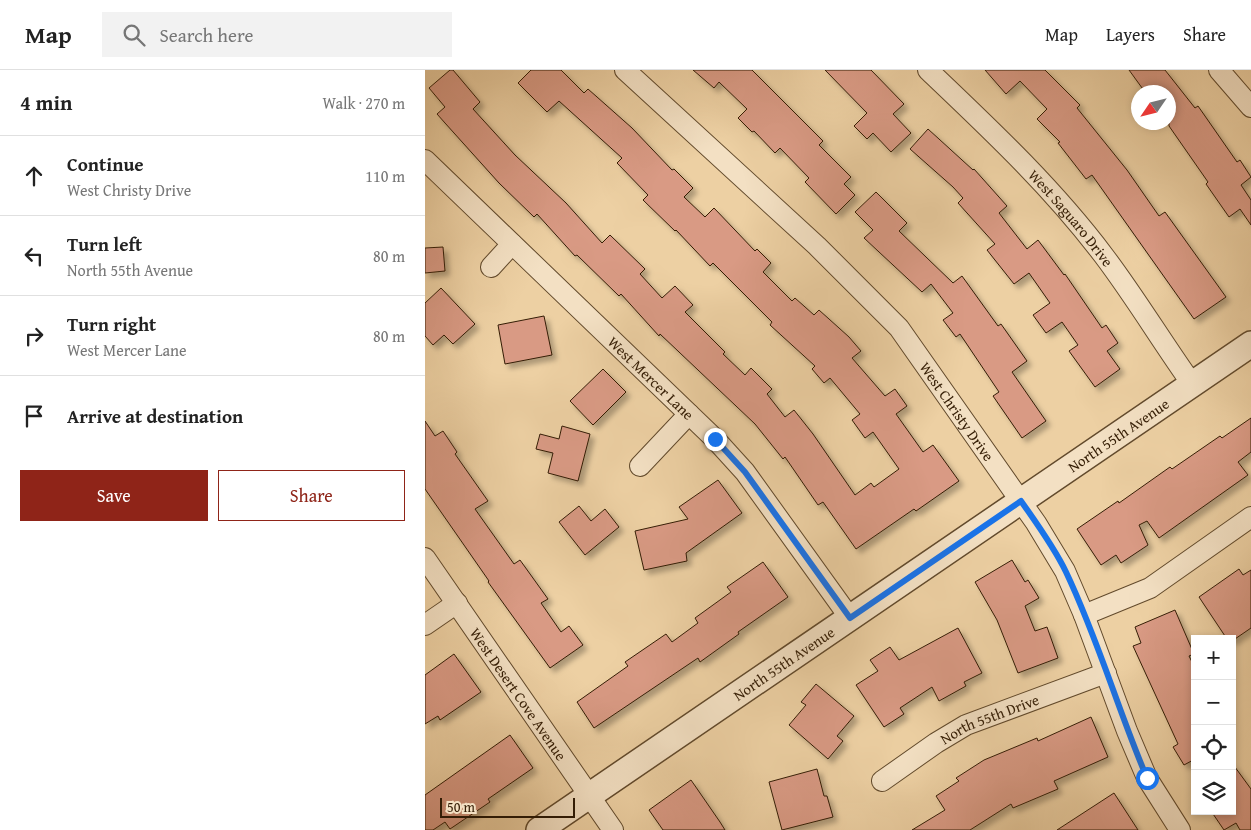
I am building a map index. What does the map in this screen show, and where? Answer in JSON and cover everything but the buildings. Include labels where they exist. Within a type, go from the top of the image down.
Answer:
[{"type":"street","name":"West Christy Drive","points":[[625,70],[817,246],[899,328],[1021,501],[1065,571],[1147,778],[1180,830]]},
{"type":"street","name":"West Saguaro Drive","points":[[928,70],[1013,150],[1058,200],[1104,256],[1193,384]]},
{"type":"street","points":[[1219,70],[1251,107]]},
{"type":"street","name":"West Mercer Lane","points":[[425,160],[715,439],[745,472],[850,618]]},
{"type":"street","points":[[491,267],[513,244]]},
{"type":"street","name":"North 55th Avenue","points":[[539,830],[1251,344]]},
{"type":"street","points":[[640,466],[689,414]]},
{"type":"street","points":[[1084,615],[1150,588],[1251,517]]},
{"type":"street","name":"West Desert Cove Avenue","points":[[425,558],[613,830]]},
{"type":"street","points":[[425,625],[457,603]]},
{"type":"street","name":"North 55th Drive","points":[[882,781],[936,743],[966,725],[1106,673]]},
{"type":"route","points":[[715,439],[745,472],[850,618],[1021,501],[1065,571],[1147,778]]}]
